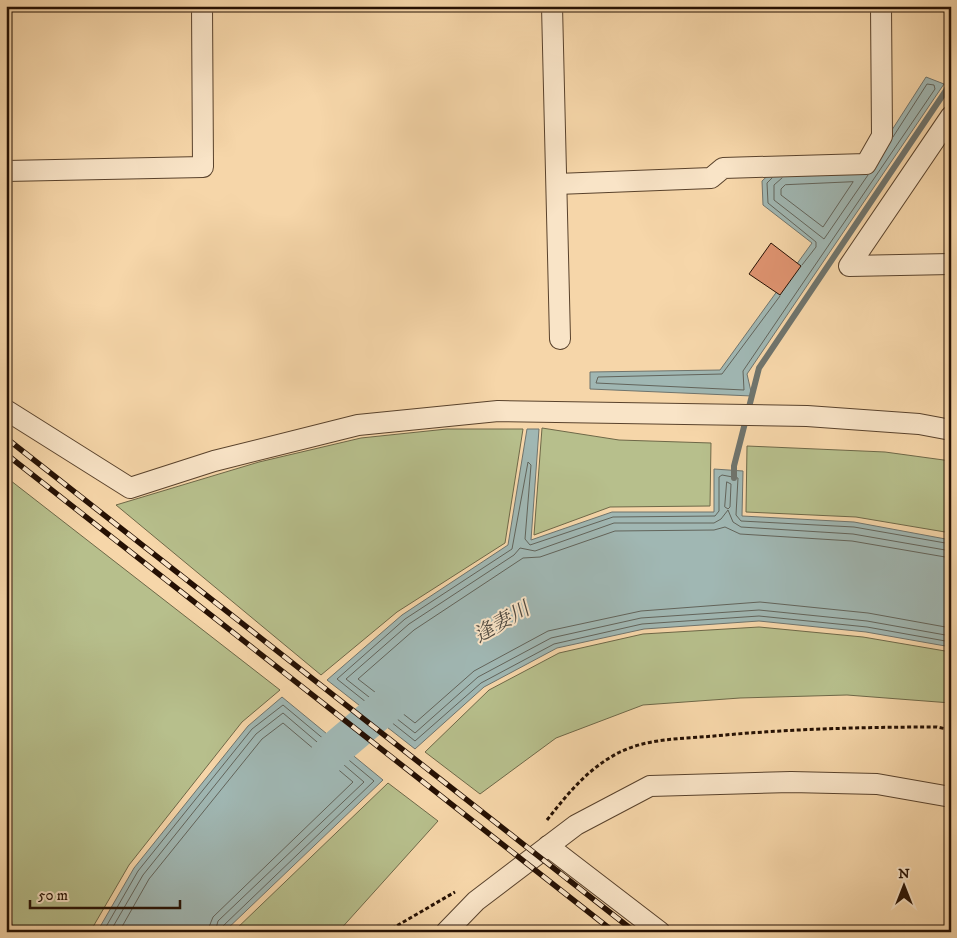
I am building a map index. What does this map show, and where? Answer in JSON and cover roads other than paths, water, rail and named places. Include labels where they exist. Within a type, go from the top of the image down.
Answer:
[{"type":"street","points":[[6,172],[203,167],[202,6]]},
{"type":"street","points":[[552,6],[560,339]]},
{"type":"street","points":[[557,184],[711,178],[724,168],[866,164],[882,136],[881,6]]},
{"type":"street","points":[[951,116],[849,266],[951,264]]},
{"type":"street","points":[[6,410],[130,488],[214,461],[358,425],[498,411],[807,416],[919,424],[951,430]]},
{"type":"street","points":[[446,932],[476,901],[545,837],[576,825],[650,786],[792,782],[877,784],[951,796]]},
{"type":"street","points":[[545,837],[660,932]]},
{"type":"water","points":[[926,77],[944,84],[747,374],[752,396],[590,389],[590,372],[720,370],[812,243],[763,205],[762,181],[777,167],[872,161]]},
{"type":"water","points":[[527,429],[539,429],[531,540],[612,512],[714,512],[714,469],[743,471],[742,516],[854,522],[951,540],[951,647],[866,632],[759,621],[644,629],[557,648],[484,687],[415,749],[327,680],[402,615],[508,545]]},
{"type":"water","points":[[282,697],[383,780],[224,932],[97,932],[134,868],[248,726]]},
{"type":"waterway","points":[[734,478],[734,466],[759,368],[951,83]]},
{"type":"waterway","name":"逢妻川","points":[[306,780],[334,750],[412,684]]},
{"type":"railway","points":[[6,438],[635,932]]},
{"type":"railway","points":[[6,454],[614,932]]}]
